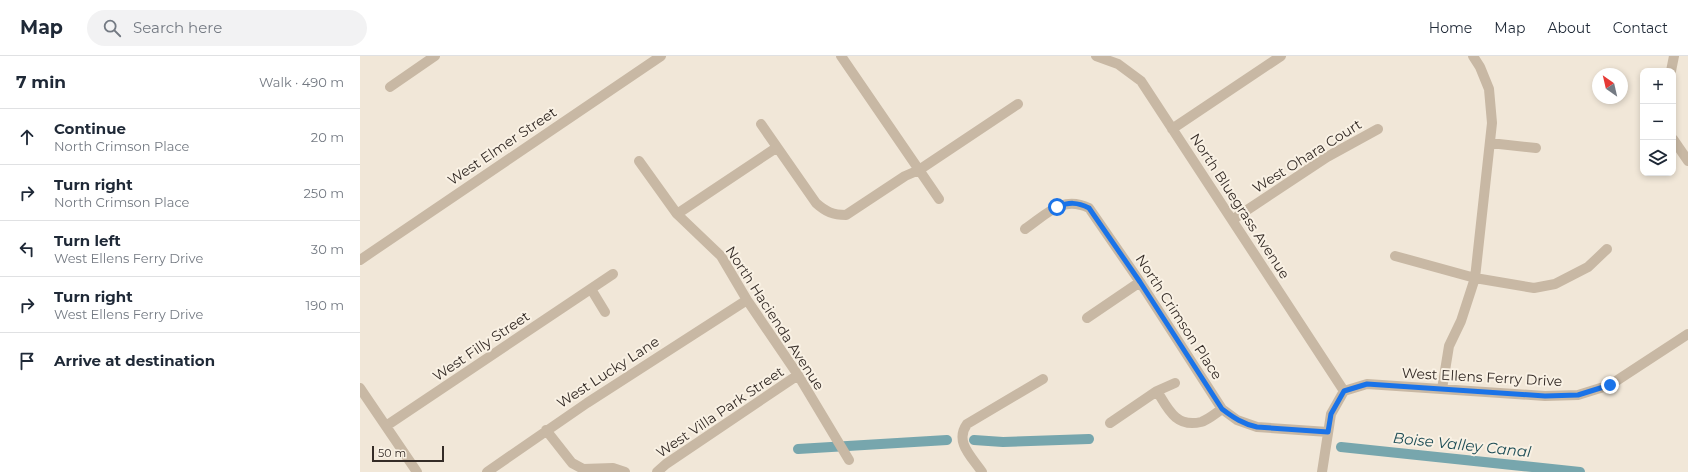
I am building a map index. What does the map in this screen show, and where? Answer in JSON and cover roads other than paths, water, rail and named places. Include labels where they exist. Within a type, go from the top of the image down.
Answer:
[{"type":"street","points":[[390,87],[434,56]]},
{"type":"street","name":"West Elmer Street","points":[[360,260],[661,56]]},
{"type":"street","points":[[841,56],[938,199]]},
{"type":"street","name":"North Bluegrass Avenue","points":[[1096,56],[1119,60],[1141,81],[1344,391]]},
{"type":"street","points":[[1172,129],[1282,56]]},
{"type":"street","points":[[1442,389],[1449,346],[1461,321],[1475,278],[1492,123],[1489,89],[1480,67],[1473,56]]},
{"type":"street","points":[[1672,68],[1674,56]]},
{"type":"street","points":[[760,124],[816,203],[825,211],[835,215],[846,215],[905,176],[919,170],[1018,104]]},
{"type":"street","name":"West Ohara Court","points":[[1232,220],[1327,157],[1378,129]]},
{"type":"street","points":[[1674,140],[1688,161]]},
{"type":"street","points":[[1490,143],[1536,148]]},
{"type":"street","points":[[677,214],[776,148]]},
{"type":"street","name":"North Hacienda Avenue","points":[[639,161],[677,214],[721,256],[747,300],[798,375],[849,460]]},
{"type":"street","name":"North Crimson Place","points":[[1025,228],[1057,207],[1068,203],[1079,203],[1089,208],[1140,282],[1222,409],[1237,420],[1257,427],[1328,432]]},
{"type":"street","points":[[1395,256],[1475,278],[1515,286],[1534,288],[1555,284],[1588,267],[1607,249]]},
{"type":"street","name":"West Filly Street","points":[[386,426],[614,274]]},
{"type":"street","points":[[1087,318],[1140,282]]},
{"type":"street","points":[[591,289],[605,312]]},
{"type":"street","name":"West Lucky Lane","points":[[487,472],[546,430],[747,300]]},
{"type":"street","name":"West Ellens Ferry Drive","points":[[1344,391],[1367,384],[1545,396],[1578,395],[1610,385],[1688,334]]},
{"type":"street","name":"West Villa Park Street","points":[[658,472],[666,464],[798,375]]},
{"type":"street","points":[[982,472],[962,441],[963,429],[967,424],[1043,379]]},
{"type":"street","points":[[1110,422],[1157,391],[1175,383]]},
{"type":"street","points":[[360,388],[417,472]]},
{"type":"street","points":[[1157,391],[1172,415],[1182,422],[1202,422],[1222,409]]},
{"type":"street","points":[[1322,472],[1331,414],[1344,391]]},
{"type":"street","points":[[546,430],[572,463],[583,469],[613,468],[625,472]]},
{"type":"waterway","name":"Boise Valley Canal","points":[[974,440],[1003,442],[1089,439]]},
{"type":"waterway","name":"Boise Valley Canal","points":[[798,449],[947,440]]},
{"type":"waterway","name":"Boise Valley Canal","points":[[1341,447],[1580,472]]}]
